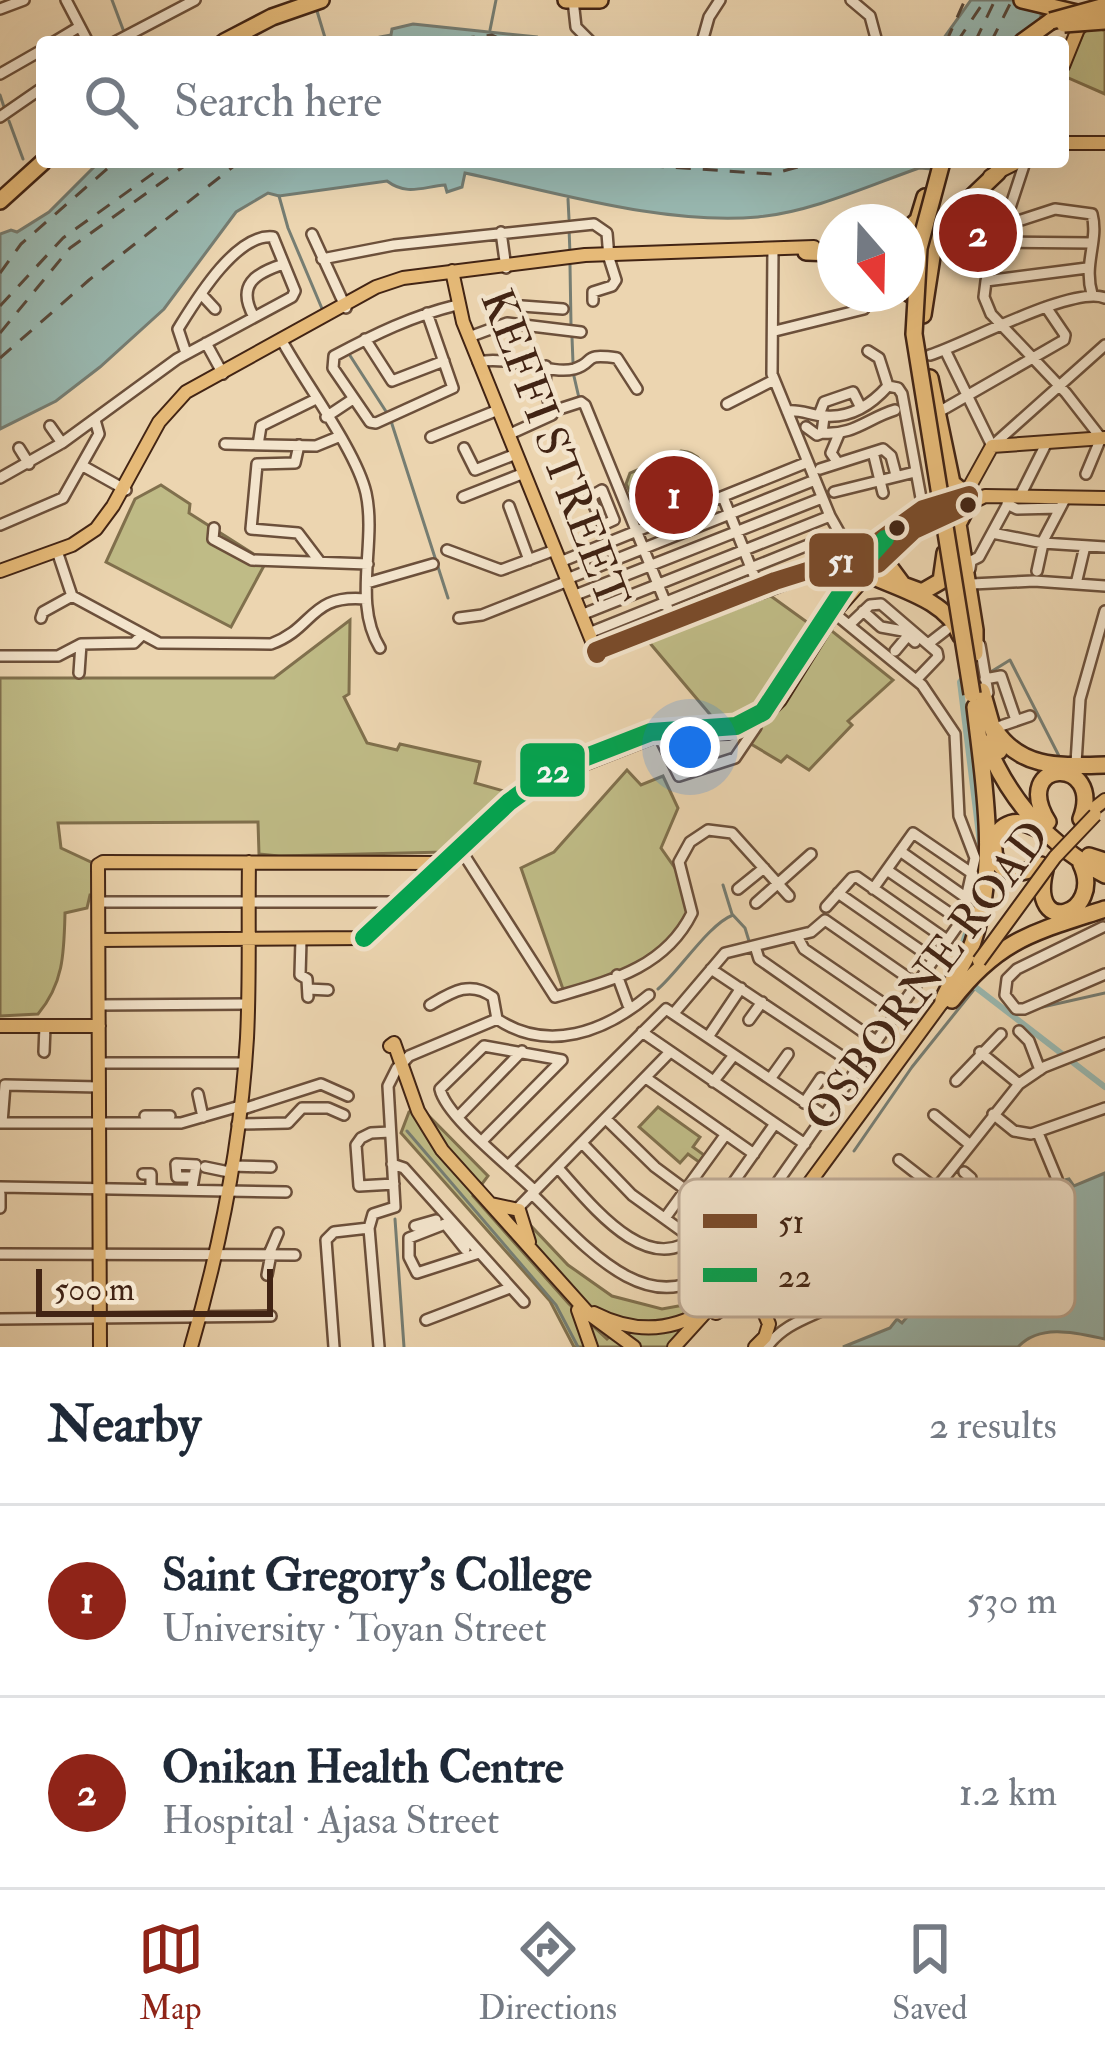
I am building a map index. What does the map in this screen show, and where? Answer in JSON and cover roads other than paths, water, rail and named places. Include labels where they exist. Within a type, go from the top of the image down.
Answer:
[{"type":"highway","points":[[231,36],[306,0]]},
{"type":"highway","points":[[272,15],[321,0]]},
{"type":"highway","points":[[571,0],[600,0]]},
{"type":"highway","points":[[1022,0],[1063,21]]},
{"type":"highway","points":[[1034,36],[1063,21],[1102,18]]},
{"type":"highway","points":[[1041,36],[1063,21]]},
{"type":"highway","points":[[3,192],[36,166]]},
{"type":"highway","points":[[3,192],[36,166]]},
{"type":"highway","points":[[923,351],[914,302],[919,248],[941,168]]},
{"type":"highway","points":[[925,218],[932,215],[942,168]]},
{"type":"highway","points":[[942,168],[923,315],[970,654]]},
{"type":"highway","points":[[923,315],[936,231],[1017,168]]},
{"type":"highway","points":[[806,252],[817,251]]},
{"type":"highway","points":[[916,312],[946,537],[980,696],[1009,772],[1045,827],[1094,861],[1105,875]]},
{"type":"highway","points":[[930,377],[958,501],[975,629],[970,654]]},
{"type":"highway","points":[[866,559],[914,591],[935,587],[945,572],[946,537]]},
{"type":"highway","points":[[866,559],[906,592],[952,619],[970,654]]},
{"type":"highway","points":[[980,696],[1001,739],[1022,756],[1049,766],[1105,764]]},
{"type":"highway","points":[[965,975],[979,921],[987,857],[980,696]]},
{"type":"highway","points":[[1045,827],[1037,802],[1042,782],[1058,772],[1076,769],[1098,811]]},
{"type":"highway","points":[[1045,827],[1010,824],[999,832],[993,850],[1005,870],[1023,873],[1043,867],[1042,891],[1050,907],[1071,913],[1088,905],[1094,861]]},
{"type":"highway","points":[[945,1002],[965,975],[1015,940],[1105,908]]},
{"type":"main road","points":[[1063,36],[1063,21],[1102,18]]},
{"type":"main road","points":[[1069,143],[1105,142]]},
{"type":"main road","points":[[932,215],[1016,168]]},
{"type":"main road","points":[[773,250],[806,252]]},
{"type":"main road","points":[[0,573],[94,534],[166,418],[190,395],[345,307],[398,285],[506,266],[608,256],[817,250]]},
{"type":"main road","name":"KEFFI STREET","points":[[452,274],[457,305],[508,435],[508,455],[524,473],[596,651]]},
{"type":"main road","points":[[596,651],[785,582],[866,559],[958,501],[992,446],[1103,438]]},
{"type":"main road","points":[[365,936],[440,863],[543,782],[657,733],[728,733],[754,721],[779,700],[860,566],[919,512],[985,496],[1062,504],[1105,498]]},
{"type":"main road","points":[[596,651],[795,574],[850,558],[866,559]]},
{"type":"main road","points":[[775,581],[866,559]]},
{"type":"main road","points":[[828,618],[866,559]]},
{"type":"main road","name":"OSBORNE ROAD","points":[[965,975],[1043,867],[1098,811]]},
{"type":"main road","points":[[190,1347],[200,1317],[239,1113],[248,1004],[249,862]]},
{"type":"main road","points":[[100,1347],[100,863],[440,863]]},
{"type":"main road","points":[[99,940],[348,940],[365,936],[440,863]]},
{"type":"main road","name":"OSBORNE ROAD","points":[[813,1179],[945,1002]]},
{"type":"main road","name":"OSBORNE ROAD","points":[[818,1179],[945,1002]]},
{"type":"main road","points":[[0,1026],[99,1026]]},
{"type":"main road","points":[[394,1043],[419,1125],[435,1149],[585,1313],[623,1347]]},
{"type":"main road","points":[[399,1070],[431,1134],[585,1313],[634,1347]]},
{"type":"main road","points":[[491,1204],[519,1210],[531,1249]]},
{"type":"main road","points":[[585,1313],[631,1327],[674,1325],[691,1317]]},
{"type":"main road","points":[[585,1313],[591,1347]]},
{"type":"main road","name":"OSBORNE ROAD","points":[[681,1347],[705,1317]]},
{"type":"main road","name":"OSBORNE ROAD","points":[[681,1347],[710,1317]]},
{"type":"main road","points":[[755,1347],[765,1337],[768,1317]]},
{"type":"street","points":[[0,9],[25,0]]},
{"type":"street","points":[[66,0],[84,36]]},
{"type":"street","points":[[171,0],[176,13]]},
{"type":"street","points":[[136,36],[195,0]]},
{"type":"street","points":[[571,0],[576,27],[586,36]]},
{"type":"street","points":[[704,36],[720,0]]},
{"type":"street","points":[[851,0],[867,11],[875,36]]},
{"type":"street","points":[[64,36],[79,27]]},
{"type":"street","points":[[0,74],[36,53]]},
{"type":"street","points":[[0,117],[36,92]]},
{"type":"street","points":[[1020,168],[986,281],[985,302],[1001,326],[1103,438],[1086,474]]},
{"type":"street","points":[[1006,225],[1047,210],[1089,213],[1094,218],[1087,268],[1092,294]]},
{"type":"street","points":[[469,219],[471,236]]},
{"type":"street","points":[[433,224],[435,240]]},
{"type":"street","points":[[322,260],[334,254],[435,240],[594,224],[607,233],[615,283],[593,292],[593,301]]},
{"type":"street","points":[[501,232],[506,266]]},
{"type":"street","points":[[312,235],[345,307]]},
{"type":"street","points":[[0,478],[62,442],[186,353],[294,294],[273,237],[259,237],[237,250],[202,296],[178,329],[186,353]]},
{"type":"street","points":[[1000,242],[1092,243]]},
{"type":"street","points":[[773,250],[771,370],[808,463]]},
{"type":"street","points":[[254,317],[246,291],[259,274],[284,264]]},
{"type":"street","points":[[986,281],[1087,268]]},
{"type":"street","points":[[923,351],[945,350],[1046,307],[1092,294],[1105,298]]},
{"type":"street","points":[[202,296],[214,309]]},
{"type":"street","points":[[427,313],[454,384],[448,393],[370,422],[331,360],[365,339],[427,313],[457,305]]},
{"type":"street","points":[[522,306],[563,309]]},
{"type":"street","points":[[944,410],[1066,338],[1046,307]]},
{"type":"street","points":[[542,326],[543,308]]},
{"type":"street","points":[[775,331],[853,312]]},
{"type":"street","points":[[469,338],[507,323],[581,332]]},
{"type":"street","points":[[365,339],[392,381],[444,361]]},
{"type":"street","points":[[282,341],[357,469],[366,495],[366,598],[370,628],[380,648]]},
{"type":"street","points":[[206,343],[222,373]]},
{"type":"street","points":[[945,350],[992,446],[1104,346]]},
{"type":"street","points":[[868,351],[879,358],[888,386]]},
{"type":"street","points":[[478,362],[491,358],[574,369],[593,355],[617,358],[637,389]]},
{"type":"street","points":[[546,366],[544,388],[554,411]]},
{"type":"street","points":[[727,404],[774,380]]},
{"type":"street","points":[[787,411],[821,416],[849,413],[867,406],[888,386]]},
{"type":"street","points":[[888,386],[902,394],[919,512]]},
{"type":"street","points":[[822,433],[824,402],[853,392],[880,415]]},
{"type":"street","points":[[326,417],[353,399]]},
{"type":"street","points":[[258,445],[264,424],[314,400]]},
{"type":"street","points":[[508,435],[583,402],[673,621]]},
{"type":"street","points":[[0,524],[55,504],[68,492],[100,431],[84,410]]},
{"type":"street","points":[[431,437],[498,410]]},
{"type":"street","points":[[806,428],[817,434],[853,431],[895,410]]},
{"type":"street","points":[[849,413],[853,431]]},
{"type":"street","points":[[50,426],[62,442]]},
{"type":"street","points":[[838,434],[822,498],[838,533],[866,559]]},
{"type":"street","points":[[225,444],[322,445],[338,437]]},
{"type":"street","points":[[1048,440],[979,557],[970,561],[980,696],[1012,745],[1034,758],[1076,769],[1105,764]]},
{"type":"street","points":[[299,445],[296,463],[257,464],[251,529],[298,533],[320,562]]},
{"type":"street","points":[[19,448],[28,464]]},
{"type":"street","points":[[464,448],[475,470],[508,455]]},
{"type":"street","points":[[459,618],[481,616],[873,452],[886,450],[896,475]]},
{"type":"street","points":[[873,452],[883,493]]},
{"type":"street","points":[[447,550],[498,570],[637,532],[808,463],[826,469],[836,491],[915,472]]},
{"type":"street","points":[[83,466],[124,489]]},
{"type":"street","points":[[463,497],[524,473]]},
{"type":"street","points":[[723,497],[759,588]]},
{"type":"street","points":[[574,596],[822,498]]},
{"type":"street","points":[[610,508],[625,503]]},
{"type":"street","points":[[1037,571],[1043,543],[1062,504]]},
{"type":"street","points":[[509,506],[530,560]]},
{"type":"street","points":[[581,615],[830,516]]},
{"type":"street","points":[[214,528],[212,538],[252,560],[368,564]]},
{"type":"street","points":[[589,633],[838,533]]},
{"type":"street","points":[[992,533],[1043,543],[1105,547]]},
{"type":"street","points":[[1076,584],[1085,546]]},
{"type":"street","points":[[57,553],[72,596],[165,644],[271,644],[333,599],[366,598]]},
{"type":"street","points":[[367,584],[434,564]]},
{"type":"street","points":[[972,584],[1034,580],[1105,586]]},
{"type":"street","points":[[41,618],[72,596]]},
{"type":"street","points":[[849,625],[874,603],[881,604],[908,635]]},
{"type":"street","points":[[863,611],[881,627],[928,644],[938,654],[916,680]]},
{"type":"street","points":[[1076,769],[1076,728],[1090,654],[1105,611]]},
{"type":"street","points":[[780,1179],[961,921],[974,874],[974,853],[958,816],[956,734],[916,680],[849,625],[828,618]]},
{"type":"street","points":[[928,644],[946,630]]},
{"type":"street","points":[[0,656],[61,656],[80,644],[134,643],[142,635]]},
{"type":"street","points":[[79,673],[80,644]]},
{"type":"street","points":[[1090,654],[1105,657]]},
{"type":"street","points":[[980,696],[1000,676],[1016,720]]},
{"type":"street","points":[[998,727],[1030,716]]},
{"type":"street","points":[[657,733],[680,776],[735,758],[756,728],[754,721]]},
{"type":"street","points":[[461,849],[553,996],[663,954],[690,917],[679,862],[695,837],[716,828],[730,831],[789,896]]},
{"type":"street","points":[[873,889],[913,833],[974,874]]},
{"type":"street","points":[[900,851],[968,899]]},
{"type":"street","points":[[756,903],[811,854]]},
{"type":"street","points":[[738,889],[764,868]]},
{"type":"street","points":[[887,870],[961,921]]},
{"type":"street","points":[[826,907],[854,877],[947,940]]},
{"type":"street","points":[[838,893],[934,959]]},
{"type":"street","points":[[99,902],[399,902]]},
{"type":"street","points":[[509,1165],[725,953],[812,932],[826,920],[916,984]]},
{"type":"street","points":[[1103,927],[1017,969],[1007,979],[1005,995],[1016,1009],[1024,1009],[1105,974]]},
{"type":"street","points":[[796,935],[804,949],[896,1012]]},
{"type":"street","points":[[301,940],[300,975],[307,978],[308,993],[328,990]]},
{"type":"street","points":[[754,946],[759,959],[877,1041]]},
{"type":"street","points":[[711,969],[858,1067]]},
{"type":"street","points":[[617,975],[628,1005]]},
{"type":"street","points":[[430,1005],[462,988],[482,990],[494,998],[497,1019]]},
{"type":"street","points":[[708,1037],[741,988]]},
{"type":"street","points":[[497,1019],[527,1036],[572,1036],[606,1022],[649,995]]},
{"type":"street","points":[[749,1020],[762,1002]]},
{"type":"street","points":[[100,1005],[248,1004]]},
{"type":"street","points":[[670,1011],[824,1116]]},
{"type":"street","points":[[379,1347],[369,1228],[373,1214],[394,1209],[390,1132],[399,1070],[497,1019]]},
{"type":"street","points":[[44,1052],[45,1026]]},
{"type":"street","points":[[642,1031],[805,1144]]},
{"type":"street","points":[[1019,1031],[1029,1041],[1040,1070]]},
{"type":"street","points":[[956,1081],[1000,1034]]},
{"type":"street","points":[[950,1179],[962,1170],[969,1144],[1019,1084],[1040,1070],[1105,1043]]},
{"type":"street","points":[[483,1140],[566,1057],[479,1048],[443,1084],[440,1095],[572,1234],[619,1272],[658,1287],[679,1285]]},
{"type":"street","points":[[458,1117],[522,1051]]},
{"type":"street","points":[[519,1210],[670,1052]]},
{"type":"street","points":[[980,1052],[1019,1084]]},
{"type":"street","points":[[713,1082],[734,1054]]},
{"type":"street","points":[[770,1079],[788,1054]]},
{"type":"street","points":[[100,1063],[244,1063]]},
{"type":"street","points":[[646,1078],[754,1154]]},
{"type":"street","points":[[804,1102],[821,1078]]},
{"type":"street","points":[[154,1118],[239,1113],[321,1084],[348,1096]]},
{"type":"street","points":[[99,1087],[5,1085],[1,1123],[99,1123],[170,1116]]},
{"type":"street","points":[[198,1094],[203,1117]]},
{"type":"street","points":[[239,1113],[288,1123],[302,1108],[328,1108],[344,1115]]},
{"type":"street","points":[[993,1114],[1019,1134],[1105,1108]]},
{"type":"street","points":[[934,1115],[969,1144]]},
{"type":"street","points":[[606,1119],[679,1184]]},
{"type":"street","points":[[736,1179],[774,1125]]},
{"type":"street","points":[[390,1132],[361,1138],[356,1154],[359,1186],[394,1184]]},
{"type":"street","points":[[1038,1132],[1057,1179]]},
{"type":"street","points":[[694,1179],[726,1134]]},
{"type":"street","points":[[582,1143],[632,1195],[679,1228]]},
{"type":"street","points":[[899,1160],[919,1179]]},
{"type":"street","points":[[392,1164],[404,1168],[524,1302]]},
{"type":"street","points":[[205,1168],[271,1167]]},
{"type":"street","points":[[558,1168],[602,1214],[645,1246],[671,1250],[679,1246]]},
{"type":"street","points":[[1,1208],[10,1173]]},
{"type":"street","points":[[143,1174],[151,1174],[151,1188]]},
{"type":"street","points":[[3,1189],[151,1188],[193,1183],[286,1192]]},
{"type":"street","points":[[665,1218],[679,1199]]},
{"type":"street","points":[[415,1226],[447,1216]]},
{"type":"street","points":[[465,1249],[445,1224],[412,1234],[409,1256],[415,1272],[422,1272],[479,1253]]},
{"type":"street","points":[[334,1347],[326,1240],[334,1232],[369,1228]]},
{"type":"street","points":[[267,1275],[278,1233]]},
{"type":"street","points":[[0,1254],[295,1255]]},
{"type":"street","points":[[426,1320],[510,1288]]},
{"type":"street","points":[[0,1319],[271,1316]]},
{"type":"street","points":[[767,1347],[784,1326],[805,1317]]},
{"type":"water","points":[[971,0],[1045,0],[1036,36],[945,36]]},
{"type":"water","points":[[413,24],[527,36],[386,36],[392,29]]},
{"type":"water","points":[[93,168],[919,168],[819,204],[758,217],[648,212],[465,173],[462,187],[447,192],[445,185],[408,189],[387,181],[279,196],[268,193],[236,212],[164,309],[100,367],[56,401],[0,429],[0,234],[17,232],[49,212]]},
{"type":"water","points":[[1105,1173],[1105,1339],[1048,1332],[1018,1347],[843,1347],[907,1317],[1075,1317],[1075,1186]]},
{"type":"waterway","points":[[112,0],[124,32]]},
{"type":"waterway","points":[[490,30],[496,0]]},
{"type":"waterway","points":[[317,11],[324,36]]},
{"type":"waterway","points":[[0,95],[5,110]]},
{"type":"waterway","points":[[9,121],[23,159]]},
{"type":"waterway","points":[[279,196],[323,311]]},
{"type":"waterway","points":[[568,199],[569,219]]},
{"type":"waterway","points":[[569,228],[570,254]]},
{"type":"waterway","points":[[570,265],[571,325]]},
{"type":"waterway","points":[[572,337],[573,363]]},
{"type":"waterway","points":[[349,354],[387,413]]},
{"type":"waterway","points":[[573,372],[579,398]]},
{"type":"waterway","points":[[391,421],[448,598]]},
{"type":"waterway","points":[[989,673],[1010,660],[1059,756]]},
{"type":"waterway","points":[[967,674],[960,682],[980,843]]},
{"type":"waterway","points":[[723,885],[732,914],[749,941]]},
{"type":"waterway","points":[[956,964],[976,903]]},
{"type":"waterway","points":[[658,989],[714,928],[733,915]]},
{"type":"waterway","points":[[970,983],[1105,1087]]},
{"type":"waterway","points":[[854,1151],[912,1067],[976,987]]},
{"type":"waterway","points":[[1038,1008],[1105,993]]},
{"type":"waterway","points":[[407,1131],[556,1305],[578,1347]]},
{"type":"waterway","points":[[395,1219],[404,1347]]},
{"type":"place","name":"Onikan Health Centre","points":[[978,233]]},
{"type":"place","name":"Saint Gregory's College","points":[[674,495]]}]
